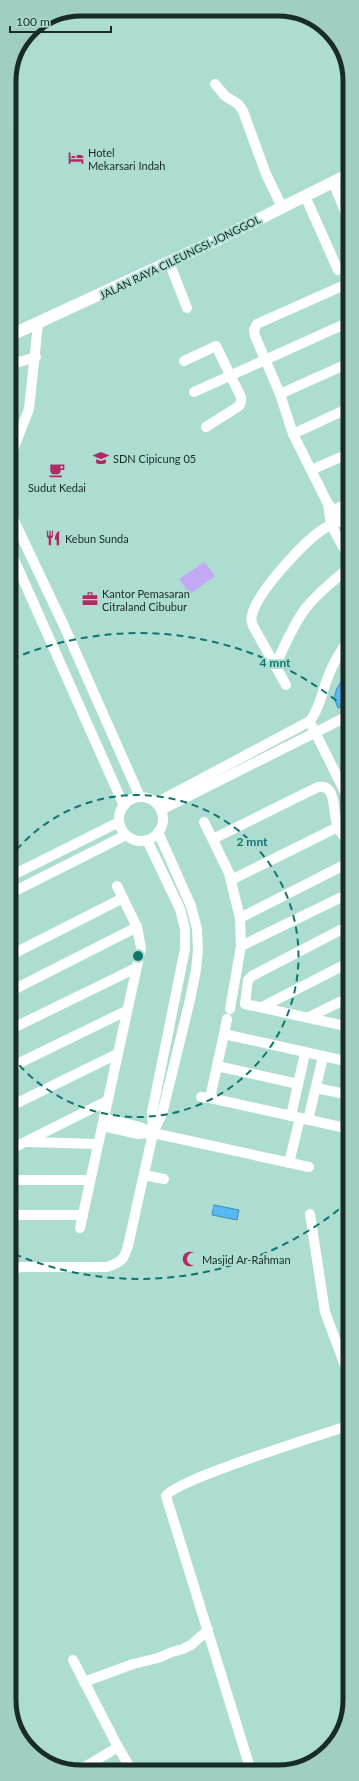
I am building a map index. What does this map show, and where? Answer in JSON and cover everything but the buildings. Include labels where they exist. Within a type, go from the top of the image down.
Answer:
[{"type":"main road","name":"JALAN RAYA CILEUNGSI-JONGGOL","points":[[16,333],[169,262],[343,177]]},
{"type":"street","points":[[215,84],[226,96],[238,104],[243,111],[266,174],[282,207]]},
{"type":"street","points":[[333,182],[343,206]]},
{"type":"street","points":[[305,196],[338,270]]},
{"type":"street","points":[[169,262],[187,308]]},
{"type":"street","points":[[343,286],[257,324],[254,330],[255,336],[280,394],[293,434],[331,508],[331,525],[343,546]]},
{"type":"street","points":[[16,442],[29,409],[36,357],[38,324]]},
{"type":"street","points":[[194,392],[343,325]]},
{"type":"street","points":[[184,361],[216,346],[241,397],[240,404],[206,427]]},
{"type":"street","points":[[16,363],[36,357]]},
{"type":"street","points":[[280,394],[343,366]]},
{"type":"street","points":[[293,434],[343,411]]},
{"type":"street","points":[[311,470],[343,456]]},
{"type":"street","points":[[331,508],[343,504]]},
{"type":"street","points":[[331,508],[343,516]]},
{"type":"street","points":[[286,685],[253,626],[251,620],[254,609],[275,578],[298,551],[323,529],[343,519]]},
{"type":"street","points":[[16,525],[140,797]]},
{"type":"street","points":[[16,563],[124,806]]},
{"type":"street","points":[[275,666],[291,632],[305,610],[320,593],[343,573]]},
{"type":"street","points":[[33,601],[47,594]]},
{"type":"street","points":[[159,807],[310,721],[316,713],[328,676],[343,648]]},
{"type":"street","points":[[57,655],[73,649]]},
{"type":"street","points":[[190,790],[343,718]]},
{"type":"street","points":[[310,721],[343,788]]},
{"type":"street","points":[[213,839],[318,786],[327,788],[332,796],[334,814],[338,827],[343,833]]},
{"type":"street","points":[[140,797],[149,799],[159,807],[162,823],[158,832],[147,840],[136,841],[126,836],[122,831],[119,822],[120,814],[124,806],[131,800],[140,797]]},
{"type":"street","points":[[16,874],[119,822]]},
{"type":"street","points":[[204,822],[229,873],[240,918],[241,946],[229,1014],[217,1066],[206,1098],[343,1127]]},
{"type":"street","points":[[231,880],[343,824]]},
{"type":"street","points":[[16,1269],[20,1267],[107,1267],[119,1263],[125,1256],[153,1133],[162,1114],[190,1000],[198,950],[197,930],[191,906],[158,832]]},
{"type":"street","points":[[16,891],[126,836]]},
{"type":"street","points":[[147,840],[180,909],[184,929],[185,948],[152,1112],[153,1133]]},
{"type":"street","points":[[240,918],[343,866]]},
{"type":"street","points":[[80,1228],[126,1011],[141,948],[137,927],[117,886]]},
{"type":"street","points":[[241,946],[343,896]]},
{"type":"street","points":[[16,952],[123,898]]},
{"type":"street","points":[[16,988],[137,927]]},
{"type":"street","points":[[343,929],[252,976],[248,980],[245,1004],[343,1025]]},
{"type":"street","points":[[262,1007],[343,966]]},
{"type":"street","points":[[16,1027],[136,968]]},
{"type":"street","points":[[309,1017],[343,1000]]},
{"type":"street","points":[[16,1065],[126,1011]]},
{"type":"street","points":[[224,1034],[343,1060]]},
{"type":"street","points":[[300,1118],[298,1084],[305,1052]]},
{"type":"street","points":[[16,1104],[117,1054]]},
{"type":"street","points":[[289,1163],[300,1118],[316,1088],[323,1056]]},
{"type":"street","points":[[217,1066],[298,1084]]},
{"type":"street","points":[[316,1088],[343,1094]]},
{"type":"street","points":[[16,1147],[107,1101]]},
{"type":"street","points":[[103,1122],[137,1134],[153,1133],[309,1167]]},
{"type":"street","points":[[26,1142],[98,1144]]},
{"type":"street","points":[[144,1175],[164,1179]]},
{"type":"street","points":[[16,1180],[90,1180]]},
{"type":"street","points":[[16,1215],[83,1214]]},
{"type":"street","points":[[310,1214],[325,1312],[343,1360]]},
{"type":"street","points":[[249,1765],[166,1496],[169,1492],[203,1476],[343,1427]]},
{"type":"street","points":[[84,1682],[133,1664],[158,1658],[187,1647],[208,1630]]},
{"type":"street","points":[[73,1660],[128,1765]]},
{"type":"street","points":[[88,1765],[118,1747]]},
{"type":"shaded area","points":[[204,562],[215,576],[190,594],[179,579]]},
{"type":"water","points":[[343,679],[343,706],[338,708],[334,698],[337,688]]},
{"type":"water","points":[[214,1205],[239,1210],[237,1220],[212,1215]]},
{"type":"place","name":"Hotel Mekarsari Indah","points":[[76,158]]},
{"type":"place","name":"SDN Cipicung 05","points":[[101,458]]},
{"type":"place","name":"Sudut Kedai","points":[[57,470]]},
{"type":"place","name":"Kebun Sunda","points":[[53,538]]},
{"type":"place","name":"Kantor Pemasaran Citraland Cibubur","points":[[90,599]]},
{"type":"place","name":"Masjid Ar-Rahman","points":[[190,1259]]}]
